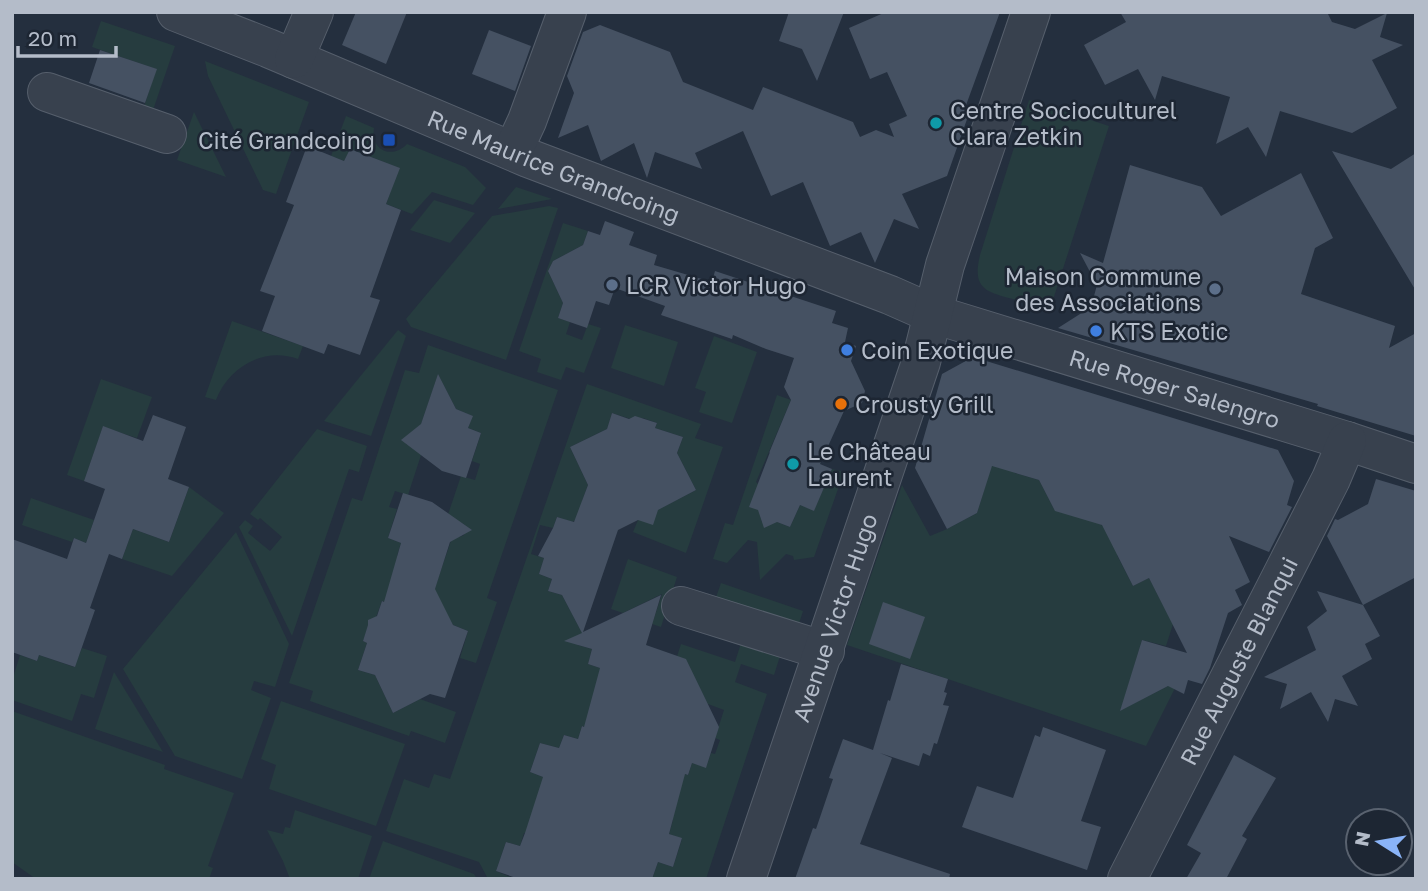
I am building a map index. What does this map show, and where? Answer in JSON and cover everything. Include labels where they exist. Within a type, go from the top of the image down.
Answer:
[{"type":"street","name":"Rue Maurice Grandcoing","points":[[176,12],[513,151],[890,295],[933,314]]},
{"type":"street","points":[[294,59],[314,12]]},
{"type":"street","points":[[513,151],[527,121],[567,12]]},
{"type":"street","name":"Avenue Victor Hugo","points":[[746,879],[921,362],[945,265],[1031,12]]},
{"type":"street","points":[[47,92],[167,134]]},
{"type":"street","name":"Rue Roger Salengro","points":[[933,314],[1416,464]]},
{"type":"street","name":"Rue Auguste Blanqui","points":[[1127,879],[1331,479],[1347,441]]},
{"type":"street","points":[[681,606],[825,651]]},
{"type":"green space","points":[[101,21],[175,46],[153,110],[144,107],[156,69],[92,47]]},
{"type":"green space","points":[[205,61],[309,102],[276,194],[263,190],[208,76]]},
{"type":"green space","points":[[1029,100],[1109,126],[1050,309],[988,291],[983,287],[978,275],[980,255]]},
{"type":"green space","points":[[194,112],[226,177],[177,160]]},
{"type":"green space","points":[[346,116],[374,128],[375,142],[383,150],[395,151],[407,144],[465,167],[486,188],[473,205],[432,192],[412,214],[386,204],[399,168],[351,149],[344,161],[331,156]]},
{"type":"green space","points":[[516,187],[552,199],[498,209]]},
{"type":"green space","points":[[434,200],[475,213],[450,243],[410,230]]},
{"type":"green space","points":[[549,206],[558,208],[506,360],[411,327],[406,319],[492,216]]},
{"type":"green space","points":[[563,223],[588,231],[583,245],[553,261],[548,271],[563,303],[558,318],[570,322],[566,334],[582,340],[588,324],[601,328],[584,373],[566,367],[561,380],[537,372],[541,359],[519,351]]},
{"type":"green space","points":[[232,321],[303,346],[298,359],[272,355],[248,363],[229,378],[216,400],[205,397]]},
{"type":"green space","points":[[625,325],[678,342],[664,386],[611,368]]},
{"type":"green space","points":[[398,330],[406,336],[371,436],[324,421]]},
{"type":"green space","points":[[714,336],[757,352],[732,423],[699,412],[706,392],[695,388]]},
{"type":"green space","points":[[428,345],[558,390],[487,598],[497,602],[476,663],[460,658],[468,631],[453,625],[433,593],[453,535],[464,535],[465,525],[460,522],[444,526],[461,476],[475,480],[480,464],[472,461],[481,433],[468,428],[472,416],[456,409],[438,375],[418,433],[406,440],[406,444],[414,448],[424,446],[408,495],[395,491],[389,507],[397,509],[388,538],[401,543],[397,556],[413,561],[398,606],[382,601],[372,628],[368,627],[363,641],[367,643],[358,670],[375,675],[393,713],[420,699],[456,712],[445,743],[411,731],[409,736],[310,701],[313,691],[289,683],[352,498],[362,501],[405,370],[419,373]]},
{"type":"green space","points":[[101,379],[152,397],[137,438],[103,427],[84,481],[67,475]]},
{"type":"green space","points":[[587,384],[701,424],[695,438],[723,447],[686,553],[633,532],[638,520],[696,490],[677,453],[683,437],[655,428],[657,423],[643,418],[640,422],[612,413],[607,429],[570,447],[588,485],[582,501],[587,515],[572,522],[557,517],[553,528],[540,525],[531,554],[544,558],[539,574],[552,579],[548,591],[562,595],[579,627],[584,629],[578,645],[592,649],[588,664],[600,668],[598,731],[582,726],[578,739],[564,735],[559,748],[540,743],[530,772],[543,777],[541,838],[524,833],[520,846],[506,842],[496,871],[515,879],[488,879],[479,862],[386,831],[404,779],[429,788],[434,774],[450,779]]},
{"type":"green space","points":[[777,395],[791,400],[756,482],[762,522],[777,522],[790,527],[800,505],[814,510],[832,469],[844,472],[814,557],[794,560],[793,556],[786,554],[760,580],[757,542],[748,540],[727,563],[713,559],[725,523],[733,525]]},
{"type":"green space","points":[[317,429],[367,446],[359,472],[349,469],[292,636],[239,527],[245,520],[253,526],[248,533],[270,551],[282,537],[260,518],[258,520],[250,514]]},
{"type":"green space","points":[[1007,458],[1015,473],[1039,480],[1054,509],[1115,479],[1101,525],[1125,532],[1132,547],[1117,555],[1133,586],[1149,578],[1173,624],[1166,646],[1142,640],[1121,710],[1172,684],[1175,688],[1146,746],[847,645],[902,485],[930,536],[977,513],[991,467]]},
{"type":"green space","points":[[189,487],[224,513],[172,576],[122,559],[133,529],[169,542]]},
{"type":"green space","points":[[31,498],[94,520],[86,543],[74,538],[72,542],[22,525]]},
{"type":"green space","points":[[236,532],[289,644],[275,687],[254,681],[251,690],[271,698],[242,779],[175,756],[123,669]]},
{"type":"green space","points":[[628,559],[677,577],[661,627],[652,624],[662,594],[623,613],[611,609]]},
{"type":"green space","points":[[721,583],[803,611],[796,633],[713,606]]},
{"type":"green space","points":[[742,640],[783,647],[774,675],[741,664],[735,682],[767,694],[706,879],[652,879],[658,862],[673,867],[682,839],[669,834],[673,820],[656,815],[672,770],[688,775],[692,763],[706,767],[720,740],[715,738],[724,710],[708,704],[669,681],[681,644],[735,662]]},
{"type":"green space","points":[[82,648],[107,656],[94,698],[81,694],[72,721],[12,700],[12,681],[20,655],[37,661],[39,655],[74,667]]},
{"type":"green space","points":[[114,672],[163,752],[95,729]]},
{"type":"green space","points":[[281,701],[405,744],[376,826],[269,789],[276,765],[261,759]]},
{"type":"green space","points":[[12,711],[165,765],[164,769],[234,793],[208,866],[213,868],[209,879],[36,879],[12,862]]},
{"type":"green space","points":[[295,810],[372,836],[358,879],[290,879],[267,830],[283,834],[285,827],[290,828]]},
{"type":"green space","points":[[383,841],[474,874],[477,879],[369,879]]},
{"type":"building","points":[[356,12],[407,12],[386,64],[342,45]]},
{"type":"building","points":[[789,12],[844,12],[817,81],[802,49],[779,41]]},
{"type":"building","points":[[886,12],[1000,12],[965,108],[972,105],[947,176],[902,194],[919,229],[894,219],[875,263],[861,232],[830,246],[803,182],[771,196],[743,131],[695,153],[702,169],[655,152],[647,178],[634,143],[601,161],[588,125],[558,138],[574,93],[567,76],[583,32],[600,25],[670,52],[683,82],[753,110],[763,87],[853,122],[860,137],[876,130],[894,137],[889,124],[907,116],[887,72],[870,79],[849,28]]},
{"type":"building","points":[[1120,12],[1327,12],[1332,22],[1355,29],[1387,13],[1380,37],[1403,45],[1372,60],[1397,108],[1352,133],[1280,111],[1266,157],[1248,127],[1216,144],[1230,97],[1162,76],[1155,100],[1138,69],[1105,85],[1084,45],[1126,22]]},
{"type":"building","points":[[489,30],[531,46],[515,91],[472,74]]},
{"type":"building","points":[[100,50],[157,69],[145,103],[89,83]]},
{"type":"building","points":[[307,146],[344,161],[350,149],[400,168],[386,204],[401,210],[370,297],[380,300],[360,355],[328,344],[324,354],[262,331],[275,296],[260,291],[294,205],[286,202]]},
{"type":"building","points":[[1332,151],[1391,169],[1416,153],[1416,291]]},
{"type":"building","points":[[1130,165],[1202,187],[1221,216],[1301,173],[1333,238],[1315,248],[1301,294],[1395,326],[1389,348],[1416,333],[1416,436],[1317,406],[1318,404],[1058,328],[1091,307],[1097,285],[1080,253],[1103,263]]},
{"type":"building","points":[[605,221],[634,232],[629,245],[657,255],[654,265],[712,282],[715,271],[836,311],[832,323],[848,328],[845,342],[856,346],[851,361],[865,391],[862,403],[844,411],[820,464],[832,469],[814,511],[800,505],[790,527],[777,522],[764,528],[758,510],[749,507],[791,400],[784,387],[794,358],[733,335],[732,339],[661,315],[665,306],[615,288],[609,305],[596,301],[587,328],[558,318],[563,303],[548,271],[553,261],[583,245],[588,231],[600,235]]},
{"type":"building","points":[[973,357],[1278,450],[1294,481],[1287,505],[1292,507],[1269,552],[1229,536],[1250,582],[1235,590],[1242,605],[1228,613],[1202,684],[1188,680],[1184,694],[1168,686],[1120,711],[1142,640],[1187,653],[1149,578],[1133,586],[1102,525],[1055,511],[1039,480],[992,466],[977,513],[947,529],[915,468],[942,374]]},
{"type":"building","points":[[438,374],[456,409],[473,416],[468,428],[481,433],[466,478],[442,471],[401,440],[421,424]]},
{"type":"building","points":[[612,413],[629,419],[635,416],[657,423],[655,428],[683,437],[677,453],[696,490],[658,510],[653,525],[638,520],[618,530],[583,632],[661,595],[646,645],[686,659],[719,727],[706,768],[692,763],[688,775],[685,774],[669,834],[682,838],[673,867],[658,862],[652,879],[519,879],[496,871],[506,842],[520,846],[525,833],[543,777],[530,772],[540,743],[559,748],[564,735],[578,739],[582,726],[584,727],[600,668],[588,664],[592,649],[564,641],[582,633],[562,595],[548,591],[552,579],[539,574],[544,558],[538,556],[557,517],[574,522],[588,485],[570,447],[607,429]]},
{"type":"building","points":[[153,415],[186,427],[168,479],[189,487],[169,542],[133,529],[122,559],[109,554],[90,608],[95,610],[75,667],[39,655],[37,661],[12,652],[12,539],[67,559],[74,538],[86,543],[105,489],[84,481],[103,426],[143,441]]},
{"type":"building","points":[[1376,479],[1416,491],[1416,577],[1363,605],[1327,536],[1335,519],[1338,520],[1368,504]]},
{"type":"building","points":[[403,493],[432,502],[472,530],[450,542],[435,589],[453,625],[468,631],[445,698],[430,694],[393,713],[375,675],[358,670],[367,643],[363,641],[368,620],[377,616],[382,601],[384,602],[401,543],[388,538]]},
{"type":"building","points":[[1317,591],[1363,605],[1380,636],[1365,644],[1372,659],[1342,676],[1358,706],[1335,699],[1328,722],[1311,692],[1280,709],[1287,684],[1264,677],[1316,650],[1307,627],[1327,611]]},
{"type":"building","points":[[883,602],[925,617],[910,659],[869,644]]},
{"type":"building","points":[[901,664],[948,679],[943,705],[949,706],[937,744],[934,743],[930,756],[923,753],[919,766],[880,753],[892,758],[860,844],[950,874],[949,879],[795,879],[813,828],[816,829],[833,779],[829,778],[843,739],[873,750]]},
{"type":"building","points":[[1043,727],[1106,750],[1081,821],[1101,827],[1087,870],[962,827],[977,786],[1013,798],[1035,735],[1040,737]]},
{"type":"building","points":[[1234,755],[1276,778],[1242,836],[1247,839],[1226,879],[1186,879],[1201,853],[1187,845]]},
{"type":"place","name":"Centre Socioculturel Clara Zetkin","points":[[936,123]]},
{"type":"place","name":"Cité Grandcoing","points":[[389,140]]},
{"type":"place","name":"LCR Victor Hugo","points":[[612,285]]},
{"type":"place","name":"Maison Commune des Associations","points":[[1215,289]]},
{"type":"place","name":"KTS Exotic","points":[[1096,331]]},
{"type":"place","name":"Coin Exotique","points":[[847,350]]},
{"type":"place","name":"Crousty Grill","points":[[841,404]]},
{"type":"place","name":"Le Château Laurent","points":[[793,464]]}]
